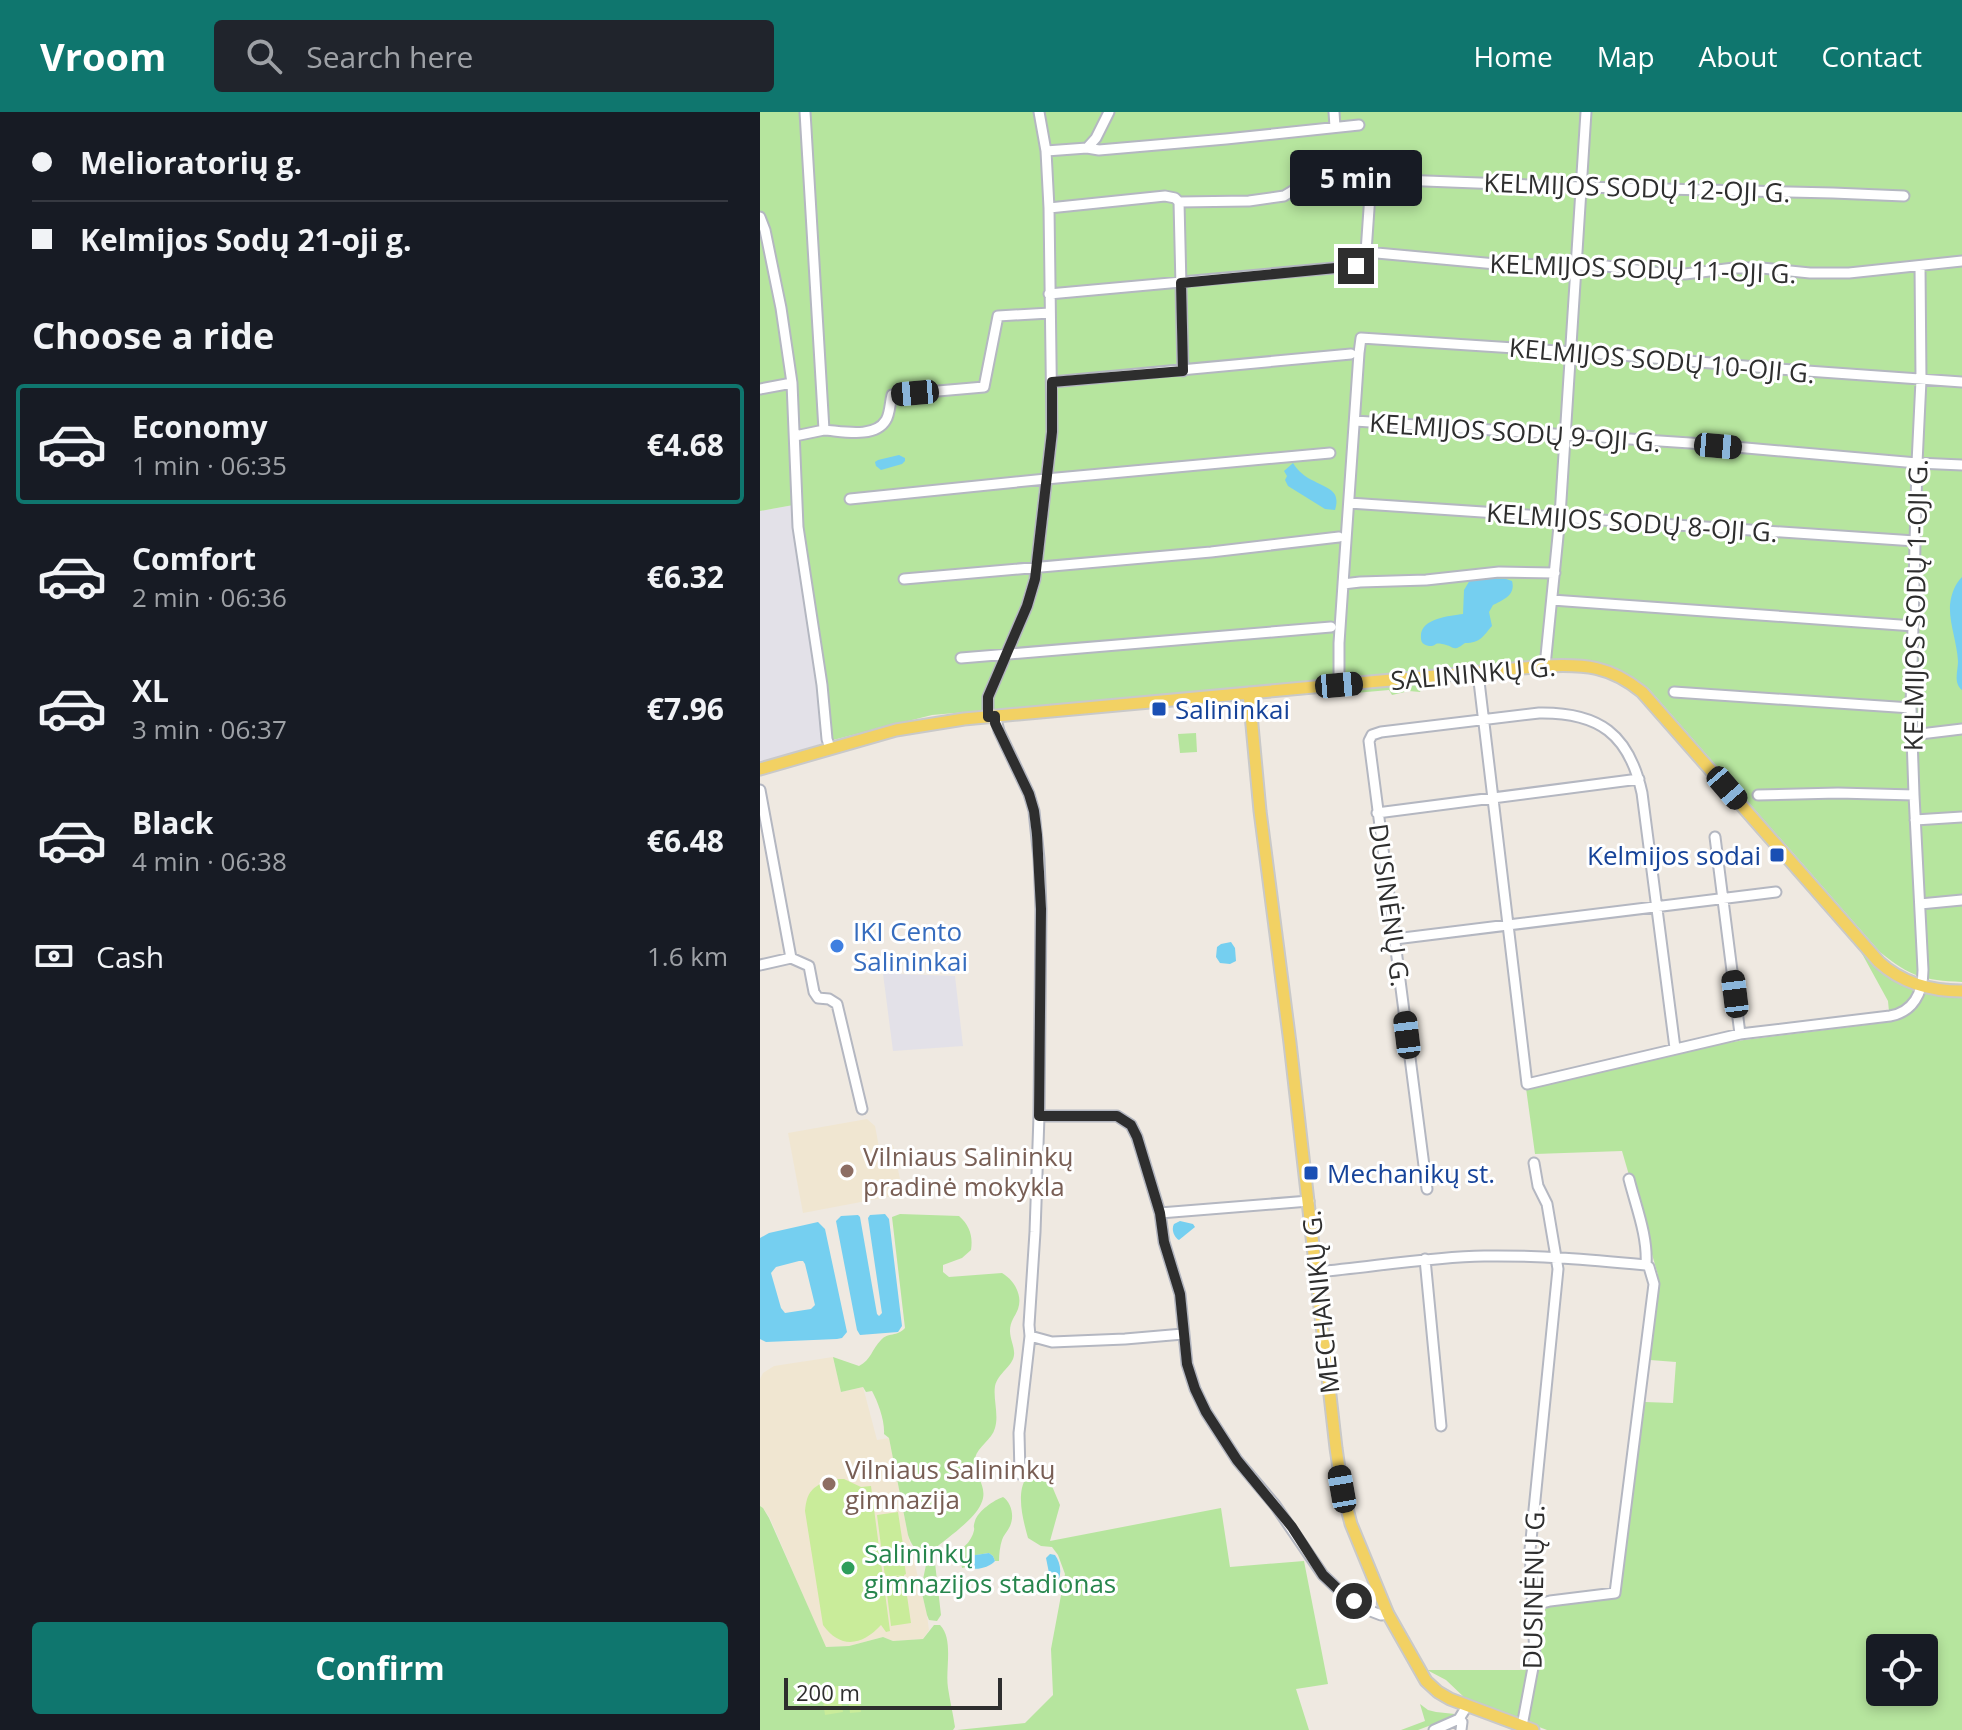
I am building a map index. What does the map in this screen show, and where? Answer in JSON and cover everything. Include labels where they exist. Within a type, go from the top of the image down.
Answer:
[{"type":"main road","name":"SALININKŲ G.","points":[[760,769],[910,727],[991,716],[1545,666],[1595,667],[1619,676],[1642,692],[1879,962],[1901,979],[1934,989],[1962,991]]},
{"type":"main road","name":"MECHANIKŲ G.","points":[[1249,693],[1260,811],[1309,1201],[1336,1448],[1351,1524],[1388,1614],[1426,1681],[1438,1692],[1467,1706],[1527,1728]]},
{"type":"street","points":[[805,112],[824,430]]},
{"type":"street","points":[[1020,1474],[1019,1433],[1030,1336],[1039,1116],[1039,859],[1029,794],[991,716],[988,697],[1030,598],[1037,566],[1052,432],[1049,208],[1046,151],[1039,112]]},
{"type":"street","points":[[1087,148],[1096,138],[1109,112]]},
{"type":"street","points":[[1334,112],[1335,127]]},
{"type":"street","points":[[1545,666],[1560,516],[1586,112]]},
{"type":"street","points":[[1046,151],[1099,150],[1359,125]]},
{"type":"street","name":"KELMIJOS SODŲ 12-OJI G.","points":[[1049,208],[1165,196],[1179,202],[1249,201],[1284,196],[1307,182],[1367,179],[1904,196]]},
{"type":"street","name":"KELMIJOS SODŲ 11-OJI G.","points":[[1367,179],[1366,252],[1496,264],[1577,265],[1685,274],[1734,268],[1849,273],[1920,266]]},
{"type":"street","points":[[1179,202],[1183,371]]},
{"type":"street","points":[[760,217],[781,308],[792,383],[798,527],[830,748]]},
{"type":"street","points":[[1920,266],[1962,261]]},
{"type":"street","points":[[1049,294],[1356,266]]},
{"type":"street","name":"KELMIJOS SODŲ 1-OJI G.","points":[[1920,266],[1921,380],[1911,708],[1923,970],[1921,985]]},
{"type":"street","points":[[795,436],[824,430],[868,432],[876,429],[886,420],[892,395],[984,387],[998,316],[1050,313]]},
{"type":"street","name":"KELMIJOS SODŲ 10-OJI G.","points":[[1355,421],[1361,338],[1962,382]]},
{"type":"street","points":[[1052,382],[1351,354]]},
{"type":"street","points":[[760,389],[792,383]]},
{"type":"street","points":[[1339,685],[1339,643],[1355,421]]},
{"type":"street","name":"KELMIJOS SODŲ 9-OJI G.","points":[[1355,421],[1962,465]]},
{"type":"street","points":[[850,499],[1330,453]]},
{"type":"street","name":"KELMIJOS SODŲ 8-OJI G.","points":[[1349,503],[1915,541]]},
{"type":"street","points":[[904,579],[1211,552],[1339,537]]},
{"type":"street","points":[[1343,584],[1499,572],[1555,573]]},
{"type":"street","points":[[1552,600],[1914,626]]},
{"type":"street","points":[[961,658],[1331,627]]},
{"type":"street","points":[[1478,673],[1527,1084],[1740,1034],[1898,1014],[1916,1000],[1921,985]]},
{"type":"street","points":[[1674,692],[1911,708]]},
{"type":"street","name":"DUSINĖNŲ G.","points":[[1427,1189],[1377,813],[1369,741],[1372,735],[1556,713],[1593,721],[1619,740],[1633,760],[1639,779],[1675,1048]]},
{"type":"street","points":[[1912,735],[1962,729]]},
{"type":"street","points":[[1377,813],[1639,779]]},
{"type":"street","points":[[760,790],[791,958]]},
{"type":"street","points":[[1758,795],[1914,795]]},
{"type":"street","points":[[1915,820],[1962,817]]},
{"type":"street","points":[[1715,837],[1740,1034]]},
{"type":"street","points":[[1395,939],[1776,892]]},
{"type":"street","points":[[1920,904],[1962,900]]},
{"type":"street","points":[[760,965],[791,958],[809,966],[818,998],[837,1004],[862,1109]]},
{"type":"street","points":[[1039,1116],[1117,1116],[1131,1125],[1160,1213],[1164,1242],[1180,1294],[1187,1364],[1206,1412],[1237,1460],[1275,1505],[1332,1585],[1368,1610],[1388,1614]]},
{"type":"street","name":"DUSINĖNŲ G.","points":[[1527,1728],[1535,1657],[1530,1550],[1558,1269],[1547,1204],[1538,1186],[1534,1163]]},
{"type":"street","points":[[1532,1606],[1615,1593],[1654,1284],[1646,1265],[1642,1227],[1629,1179]]},
{"type":"street","points":[[1160,1213],[1309,1201]]},
{"type":"street","points":[[1317,1272],[1425,1259],[1485,1256],[1556,1257],[1646,1265]]},
{"type":"street","points":[[1425,1259],[1441,1426]]},
{"type":"street","points":[[1030,1336],[1052,1342],[1183,1334]]},
{"type":"street","points":[[1434,1730],[1459,1719],[1467,1706]]},
{"type":"street","points":[[1459,1719],[1462,1722],[1461,1730]]},
{"type":"shaded area","points":[[799,504],[833,740],[760,762],[760,511]]},
{"type":"shaded area","points":[[882,966],[897,974],[955,976],[963,1046],[893,1051]]},
{"type":"shaded area","name":"Vilniaus Salininkų pradinė mokykla","points":[[867,1119],[875,1126],[879,1147],[893,1145],[903,1194],[803,1213],[788,1133]]},
{"type":"shaded area","name":"Vilniaus Salininkų gimnazija","points":[[833,1357],[841,1392],[863,1387],[877,1440],[889,1438],[927,1615],[929,1630],[923,1639],[893,1641],[883,1637],[849,1646],[825,1647],[770,1518],[760,1506],[760,1379],[774,1366]]},
{"type":"green space","points":[[760,112],[1962,112],[1962,982],[1918,976],[1880,952],[1649,689],[1626,674],[1604,665],[1552,661],[932,715],[833,740],[799,504],[760,511]]},
{"type":"green space","points":[[1419,683],[1422,687],[1420,692],[1392,695],[1389,690],[1344,694],[1350,690]]},
{"type":"green space","points":[[1196,733],[1197,752],[1180,753],[1178,734]]},
{"type":"green space","points":[[1860,950],[1895,980],[1906,985],[1962,995],[1962,1730],[1547,1730],[1466,1699],[1446,1680],[1427,1670],[1525,1670],[1538,1616],[1545,1609],[1619,1596],[1645,1402],[1673,1403],[1676,1362],[1650,1360],[1658,1275],[1622,1151],[1535,1154],[1526,1088],[1744,1040],[1890,1022],[1888,1001]]},
{"type":"green space","points":[[900,1214],[959,1216],[970,1232],[971,1250],[962,1258],[943,1265],[943,1272],[949,1277],[1002,1273],[1014,1284],[1019,1298],[1010,1328],[1013,1359],[995,1386],[995,1428],[975,1458],[983,1491],[981,1504],[966,1522],[933,1550],[924,1552],[912,1544],[908,1535],[889,1438],[884,1434],[874,1395],[863,1387],[841,1392],[833,1357],[859,1366],[884,1338],[905,1328],[892,1217]]},
{"type":"green space","points":[[1026,1478],[1049,1479],[1060,1505],[1050,1541],[1221,1508],[1230,1567],[1304,1561],[1328,1684],[1296,1689],[1309,1730],[957,1730],[1025,1723],[1053,1695],[1051,1649],[1065,1574],[1052,1547],[1041,1546],[1028,1538],[1021,1492]]},
{"type":"green space","name":"Salininkų gimnazijos stadionas","points":[[829,1479],[844,1479],[861,1487],[871,1486],[890,1631],[886,1632],[881,1625],[859,1641],[837,1638],[823,1625],[805,1511],[811,1491]]},
{"type":"green space","points":[[1003,1497],[1010,1507],[1012,1520],[1002,1540],[999,1561],[995,1561],[989,1553],[970,1556],[966,1567],[962,1568],[961,1550],[973,1534],[977,1517],[987,1506]]},
{"type":"green space","points":[[760,1506],[769,1518],[826,1647],[849,1646],[883,1637],[893,1641],[923,1639],[934,1625],[940,1625],[948,1646],[947,1680],[953,1730],[760,1730]]},
{"type":"green space","points":[[898,1512],[905,1558],[887,1561],[904,1560],[911,1623],[891,1626],[885,1578],[902,1575],[885,1577],[877,1515]]},
{"type":"green space","points":[[930,1558],[935,1563],[941,1615],[937,1621],[929,1620],[921,1589]]},
{"type":"green space","points":[[839,1686],[843,1712],[825,1715],[821,1688]]},
{"type":"green space","points":[[859,1691],[861,1712],[850,1713],[847,1692]]},
{"type":"green space","points":[[1420,1704],[1428,1710],[1455,1716],[1418,1730],[1401,1730],[1425,1721]]},
{"type":"water","points":[[899,455],[905,458],[902,464],[881,470],[876,466],[878,460]]},
{"type":"water","points":[[1293,463],[1305,476],[1335,494],[1335,510],[1325,509],[1288,486],[1284,471]]},
{"type":"water","points":[[1962,577],[1962,690],[1957,680],[1958,661],[1950,605]]},
{"type":"water","points":[[1470,580],[1512,581],[1508,596],[1493,605],[1489,612],[1492,626],[1478,640],[1455,648],[1423,644],[1422,631],[1430,622],[1463,614],[1464,590]]},
{"type":"water","points":[[1231,942],[1236,961],[1220,963],[1216,957],[1217,947]]},
{"type":"water","points":[[885,1214],[889,1219],[902,1326],[898,1332],[860,1335],[836,1221],[841,1216],[860,1217],[879,1316],[882,1313],[868,1218],[870,1215]]},
{"type":"water","points":[[1180,1221],[1195,1227],[1179,1240],[1173,1228]]},
{"type":"water","points":[[818,1222],[825,1229],[847,1332],[842,1338],[766,1342],[760,1339],[760,1238],[769,1233]],"holes":[[[803,1261],[815,1305],[811,1309],[785,1313],[771,1273],[776,1267]]]},
{"type":"water","points":[[989,1553],[995,1561],[989,1565],[978,1569],[966,1567],[969,1556]]},
{"type":"water","points":[[1050,1554],[1055,1555],[1060,1566],[1055,1584],[1051,1583],[1046,1558]]},
{"type":"place","name":"Salininkai","points":[[1159,709]]},
{"type":"place","name":"Kelmijos sodai","points":[[1777,855]]},
{"type":"place","name":"IKI Cento Salininkai","points":[[837,946]]},
{"type":"place","name":"Vilniaus Salininkų pradinė mokykla","points":[[847,1171]]},
{"type":"place","name":"Mechanikų st.","points":[[1311,1173]]},
{"type":"place","name":"Vilniaus Salininkų gimnazija","points":[[829,1484]]},
{"type":"place","name":"Salininkų gimnazijos stadionas","points":[[848,1568]]},
{"type":"route","points":[[1354,1601],[1323,1575],[1292,1527],[1237,1460],[1195,1389],[1187,1364],[1180,1294],[1164,1242],[1160,1213],[1131,1125],[1117,1116],[1039,1116],[1041,909],[1034,811],[1026,786],[995,723],[995,716],[988,717],[987,704],[1035,579],[1052,432],[1052,382],[1183,371],[1181,283],[1356,266]]}]
